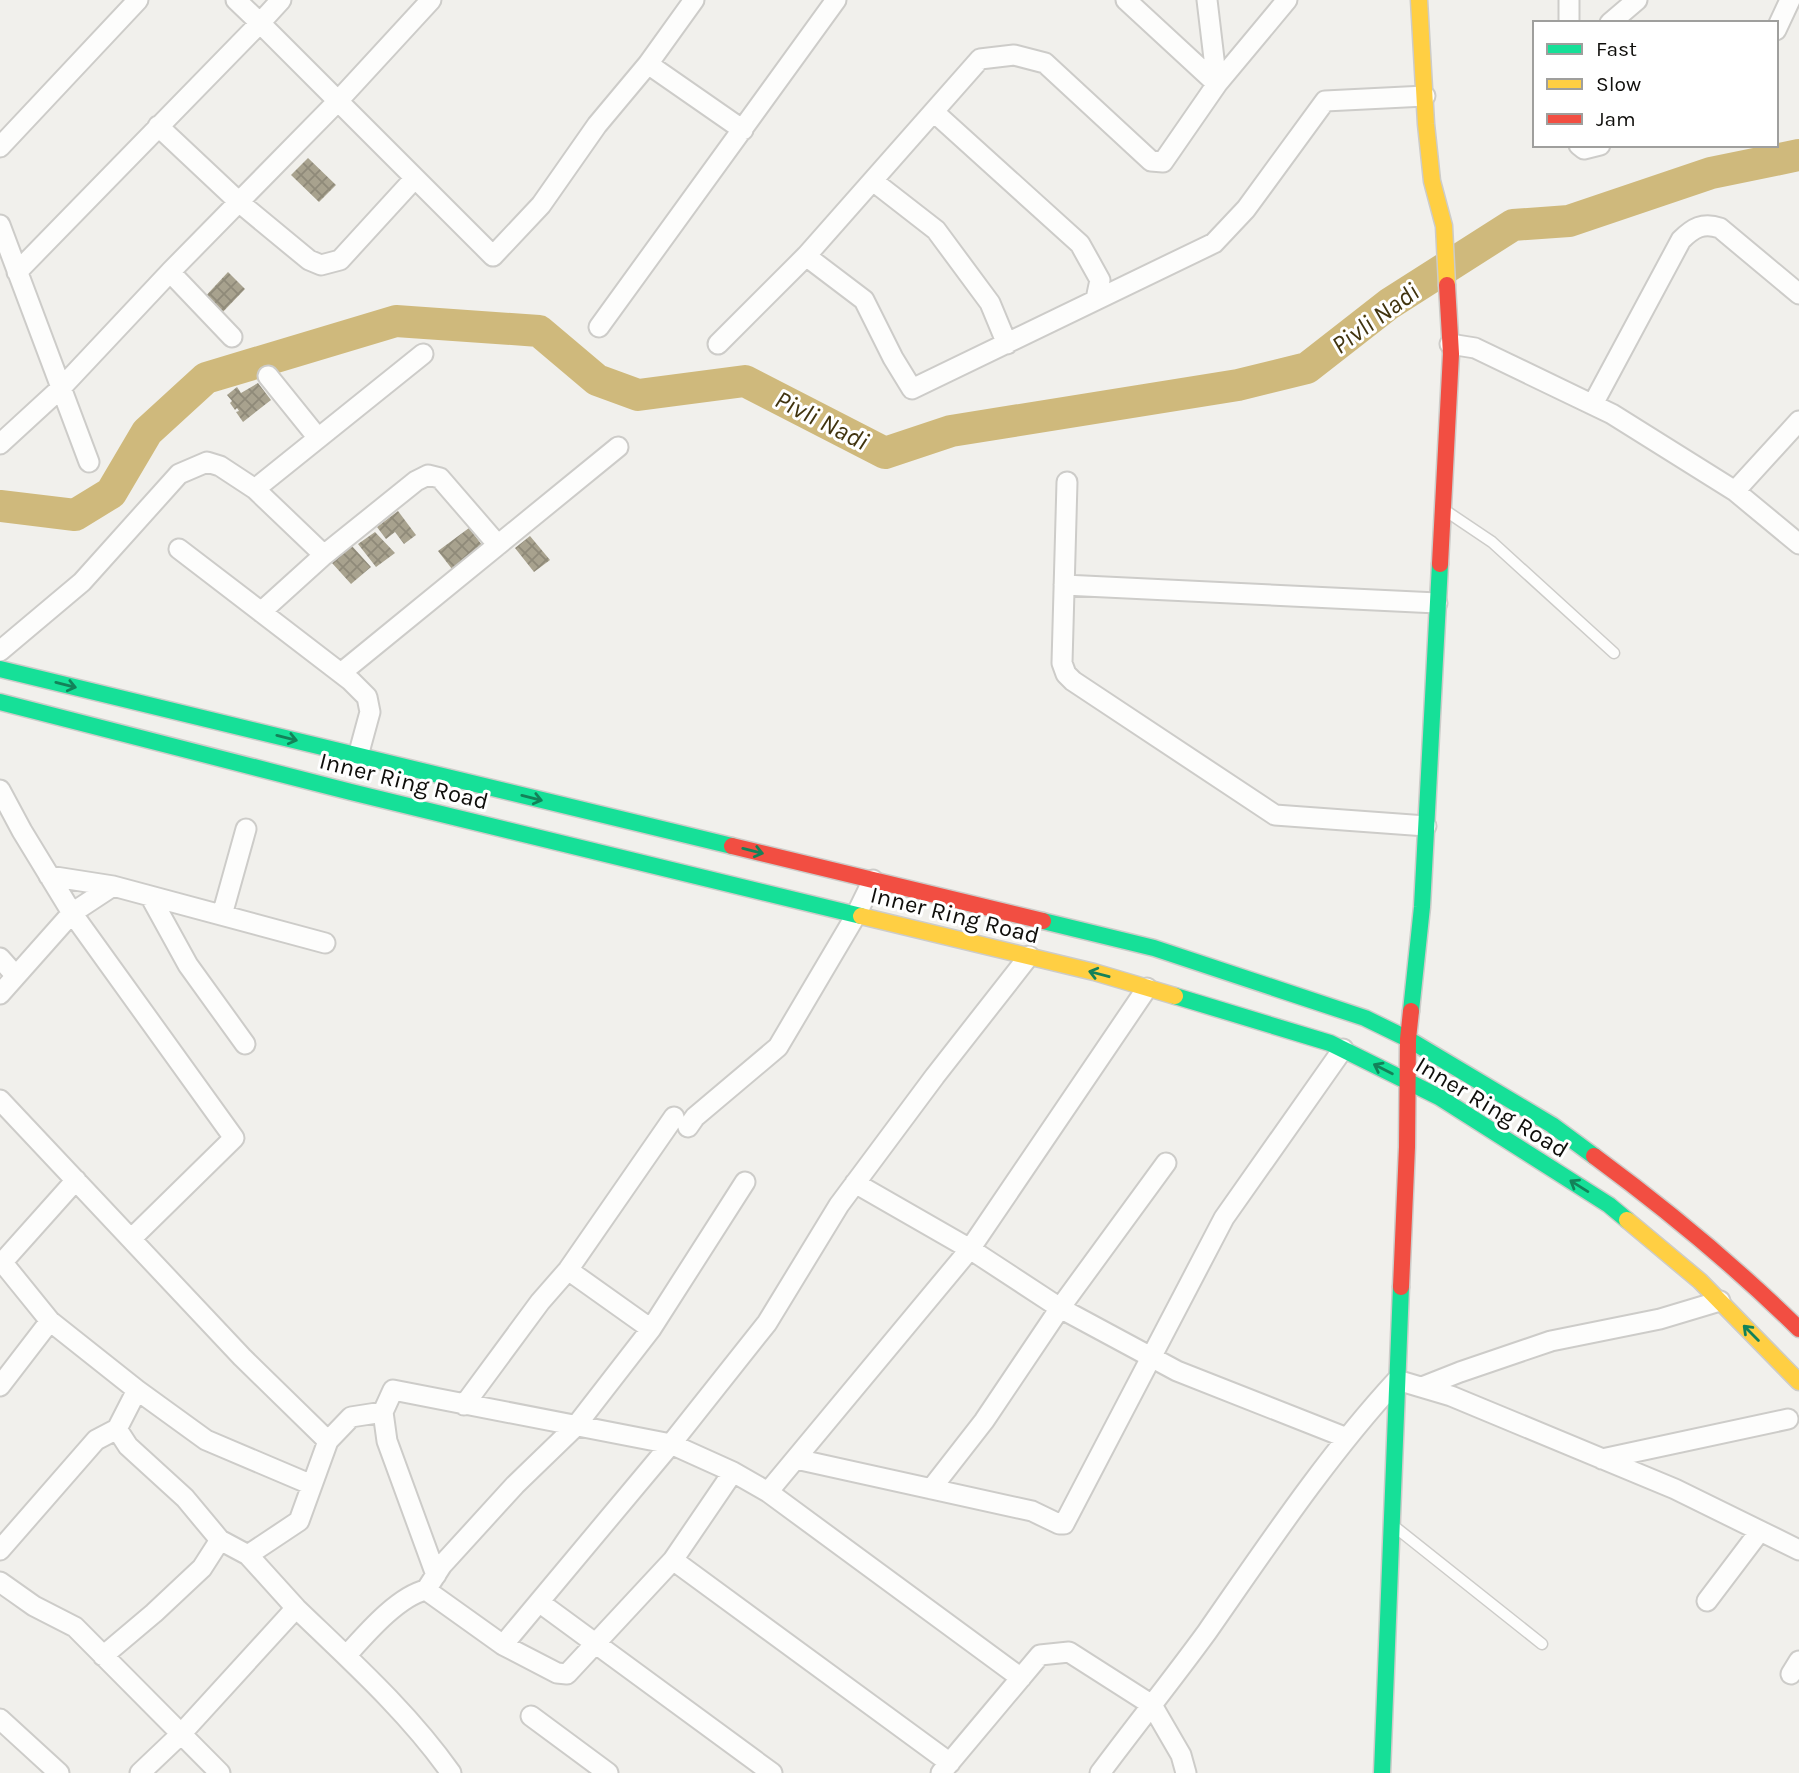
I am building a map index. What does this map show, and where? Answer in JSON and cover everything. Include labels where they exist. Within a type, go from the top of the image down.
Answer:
[{"type":"main road","points":[[1382,1773],[1408,1039],[1422,907],[1450,344],[1444,226],[1432,181],[1419,0]]},
{"type":"main road","name":"Inner Ring Road","points":[[0,669],[1154,948],[1365,1017],[1408,1039],[1552,1125],[1644,1193],[1754,1285],[1799,1329]]},
{"type":"main road","name":"Inner Ring Road","points":[[0,702],[364,795],[1029,956],[1303,1033],[1343,1049],[1439,1097],[1609,1205],[1671,1255],[1799,1382]]},
{"type":"street","points":[[0,147],[138,0]]},
{"type":"street","points":[[236,0],[493,257],[541,205],[597,125],[648,64],[694,0]]},
{"type":"street","points":[[10,269],[158,126],[281,0]]},
{"type":"street","points":[[0,444],[61,388],[170,272],[338,101],[430,0]]},
{"type":"street","points":[[599,327],[835,0]]},
{"type":"street","points":[[1126,0],[1217,84]]},
{"type":"street","points":[[1207,0],[1217,84]]},
{"type":"street","points":[[718,344],[806,256],[980,58],[1014,55],[1045,64],[1152,161],[1163,162],[1217,84],[1287,0]]},
{"type":"street","points":[[1569,0],[1569,21]]},
{"type":"street","points":[[1612,21],[1637,0]]},
{"type":"street","points":[[1778,26],[1790,0]]},
{"type":"street","points":[[648,64],[743,130]]},
{"type":"street","points":[[806,256],[863,300],[912,389],[1007,344],[1102,291],[1214,243],[1246,209],[1325,101],[1425,96]]},
{"type":"street","points":[[934,112],[1080,244],[1102,291]]},
{"type":"street","points":[[158,126],[240,203],[309,260],[321,265],[340,260],[415,178]]},
{"type":"street","points":[[873,181],[936,230],[990,303],[1007,344]]},
{"type":"street","points":[[1593,404],[1681,240],[1699,226],[1710,224],[1720,228],[1799,294]]},
{"type":"street","points":[[0,225],[10,269],[89,461]]},
{"type":"street","points":[[170,272],[232,337]]},
{"type":"street","points":[[1450,344],[1475,348],[1612,414],[1735,491],[1799,544]]},
{"type":"street","points":[[254,489],[422,354]]},
{"type":"street","points":[[268,376],[318,438]]},
{"type":"street","points":[[1735,491],[1799,421]]},
{"type":"street","points":[[341,673],[618,447]]},
{"type":"street","points":[[0,651],[82,582],[179,474],[207,462],[220,466],[254,489],[324,555]]},
{"type":"street","points":[[261,612],[324,555],[416,481],[428,475],[440,478],[498,545]]},
{"type":"street","points":[[1067,482],[1062,663],[1066,674],[1275,815],[1426,827]]},
{"type":"street","points":[[179,549],[341,673],[367,696],[370,712],[358,756]]},
{"type":"street","points":[[1064,585],[1437,603]]},
{"type":"street","points":[[0,790],[72,914],[234,1138],[131,1239]]},
{"type":"street","points":[[222,915],[246,829]]},
{"type":"street","points":[[49,876],[113,886],[325,943]]},
{"type":"street","points":[[464,1405],[540,1302],[568,1270],[681,1122],[695,1117],[778,1047],[856,915],[873,880]]},
{"type":"street","points":[[0,994],[72,914],[113,886]]},
{"type":"street","points":[[150,896],[188,965],[245,1044]]},
{"type":"street","points":[[503,1645],[768,1323],[839,1205],[1029,956]]},
{"type":"street","points":[[0,958],[16,976]]},
{"type":"street","points":[[768,1492],[970,1249],[1147,988]]},
{"type":"street","points":[[796,1459],[1032,1511],[1064,1524],[1224,1218],[1343,1049]]},
{"type":"street","points":[[0,1100],[242,1357],[328,1441]]},
{"type":"street","points":[[930,1489],[984,1420],[1060,1307],[1166,1163]]},
{"type":"street","points":[[76,1180],[1,1264],[50,1321],[206,1440],[312,1485]]},
{"type":"street","points":[[346,1656],[380,1619],[431,1583],[442,1565],[515,1485],[575,1427],[651,1329],[745,1182]]},
{"type":"street","points":[[855,1183],[970,1249],[1060,1307],[1177,1371],[1347,1438]]},
{"type":"street","points":[[568,1270],[651,1329]]},
{"type":"street","points":[[1422,1387],[1551,1341],[1660,1319],[1720,1301]]},
{"type":"street","points":[[0,1386],[50,1321]]},
{"type":"street","points":[[1100,1773],[1170,1683],[1347,1438],[1397,1380],[1451,1396],[1675,1489],[1799,1550]]},
{"type":"street","points":[[0,1550],[96,1440],[117,1430],[137,1390]]},
{"type":"street","points":[[733,1472],[673,1559],[567,1674],[563,1674],[503,1645],[431,1583],[387,1441],[383,1412],[393,1390],[671,1444],[733,1472],[768,1492],[1021,1678]]},
{"type":"street","points":[[248,1555],[299,1521],[328,1441],[351,1418],[383,1412]]},
{"type":"street","points":[[1602,1459],[1788,1419]]},
{"type":"street","points":[[117,1430],[128,1446],[185,1498],[220,1540],[248,1555],[296,1608],[346,1656],[434,1749],[442,1769]]},
{"type":"street","points":[[1706,1601],[1760,1531]]},
{"type":"street","points":[[103,1656],[154,1614],[202,1568],[220,1540]]},
{"type":"street","points":[[673,1559],[946,1768],[1040,1655],[1069,1651],[1152,1705],[1181,1755],[1186,1773]]},
{"type":"street","points":[[0,1582],[34,1606],[75,1628],[220,1773]]},
{"type":"street","points":[[539,1602],[772,1773]]},
{"type":"street","points":[[140,1773],[181,1734],[296,1608]]},
{"type":"street","points":[[531,1716],[608,1773]]},
{"type":"street","points":[[0,1719],[59,1773]]},
{"type":"lane","points":[[1443,509],[1492,542],[1614,653]]},
{"type":"lane","points":[[1392,1524],[1542,1644]]},
{"type":"building","points":[[308,158],[336,185],[319,202],[291,175]]},
{"type":"building","points":[[228,272],[245,289],[219,316],[202,300]]},
{"type":"building","points":[[258,383],[271,400],[243,422],[236,412],[239,411],[237,408],[235,410],[227,395],[237,387],[241,393]]},
{"type":"building","points":[[398,511],[416,535],[404,544],[395,532],[386,539],[377,527]]},
{"type":"building","points":[[469,528],[482,545],[452,569],[438,551]]},
{"type":"building","points":[[375,532],[395,553],[376,567],[358,544]]},
{"type":"building","points":[[530,536],[550,560],[534,572],[515,548]]},
{"type":"building","points":[[352,546],[371,567],[351,584],[332,563]]},
{"type":"waterway","name":"Pivli Nadi","points":[[0,506],[75,515],[111,493],[147,432],[206,378],[396,321],[539,331],[597,380],[638,395],[745,381],[885,453],[951,431],[1238,385],[1307,368],[1389,304],[1513,225],[1569,221],[1711,173],[1799,155]]},
{"type":"traffic: fast","points":[[1411,1011],[1422,907],[1440,564]]},
{"type":"traffic: fast","points":[[0,669],[732,846]]},
{"type":"traffic: fast","points":[[0,702],[351,792],[861,916]]},
{"type":"traffic: fast","points":[[1043,921],[1154,948],[1365,1018],[1408,1039],[1552,1125],[1594,1156]]},
{"type":"traffic: fast","points":[[1175,996],[1330,1043],[1439,1097],[1609,1205],[1627,1220]]},
{"type":"traffic: fast","points":[[1382,1773],[1401,1287]]},
{"type":"traffic: slow","points":[[1419,0],[1426,124],[1432,181],[1444,226],[1447,285]]},
{"type":"traffic: slow","points":[[861,916],[1094,972],[1175,996]]},
{"type":"traffic: slow","points":[[1627,1220],[1700,1281],[1799,1382]]},
{"type":"traffic: jam","points":[[1440,564],[1451,354],[1447,285]]},
{"type":"traffic: jam","points":[[732,846],[1043,921]]},
{"type":"traffic: jam","points":[[1401,1287],[1411,1011]]},
{"type":"traffic: jam","points":[[1594,1156],[1700,1239],[1799,1329]]}]
